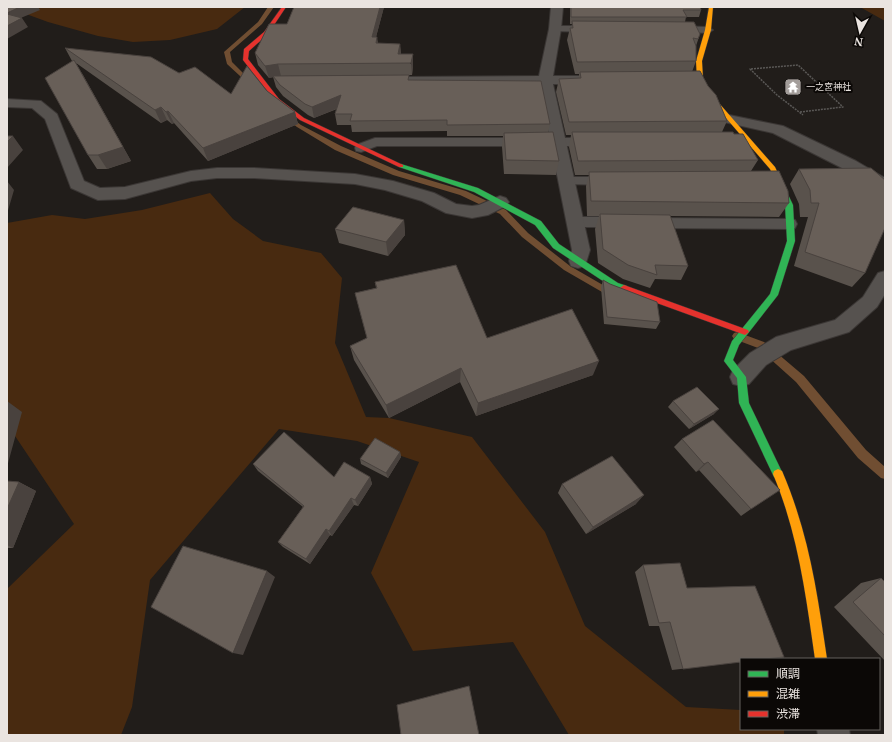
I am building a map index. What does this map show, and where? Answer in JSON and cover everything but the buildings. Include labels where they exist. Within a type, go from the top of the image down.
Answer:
[{"type":"street","points":[[284,7],[266,33],[246,50],[245,59],[277,100],[302,119],[397,165],[476,190],[493,206],[538,223],[556,246],[615,285],[745,332]]},
{"type":"street","points":[[557,7],[556,29],[546,80],[581,250],[578,261]]},
{"type":"street","points":[[711,7],[708,30],[700,61],[700,79],[709,95],[729,119],[742,140],[773,168],[790,205],[791,241],[774,295],[735,343],[728,361],[741,378],[744,403],[784,486],[801,538],[821,658]]},
{"type":"street","points":[[684,79],[700,79]]},
{"type":"street","points":[[390,80],[600,80]]},
{"type":"street","points":[[264,84],[281,81]]},
{"type":"street","points":[[7,103],[36,104],[52,117],[77,184],[98,194],[125,193],[191,176],[217,173],[254,173],[355,179],[387,185],[422,195],[452,209],[472,212],[493,206]]},
{"type":"street","points":[[729,119],[778,129],[850,165],[885,185]]},
{"type":"street","points":[[741,378],[758,360],[784,343],[842,326],[870,302],[885,278]]},
{"type":"lane","points":[[556,29],[602,29]]},
{"type":"lane","points":[[664,29],[708,30]]},
{"type":"lane","points":[[361,148],[375,142],[605,142]]},
{"type":"lane","points":[[763,180],[779,180]]},
{"type":"lane","points":[[567,181],[622,181]]},
{"type":"lane","points":[[576,222],[790,224]]},
{"type":"path","points":[[800,112],[843,107],[798,65],[750,70],[777,95],[805,117]]},
{"type":"shaded area","points":[[7,7],[245,7],[217,29],[170,40],[133,42],[98,36],[48,22]]},
{"type":"shaded area","points":[[860,7],[885,7],[885,21]]},
{"type":"shaded area","points":[[210,193],[233,219],[263,241],[321,253],[342,278],[335,343],[366,417],[389,418],[472,437],[545,532],[585,626],[686,707],[740,710],[740,730],[784,730],[784,735],[569,735],[513,642],[413,651],[371,573],[419,462],[357,441],[279,429],[150,580],[132,707],[121,735],[7,735],[7,589],[74,524],[7,424],[7,223],[52,215],[85,219],[142,210]]},
{"type":"waterway","points":[[252,85],[229,63],[227,52],[260,23],[271,7]]},
{"type":"waterway","points":[[287,117],[299,126],[338,148],[396,173],[463,193],[503,212],[525,235],[567,268],[612,294]]},
{"type":"waterway","points":[[737,336],[761,345],[800,379],[862,454],[885,474]]},
{"type":"traffic: fast","points":[[401,166],[476,190],[538,223],[556,246],[615,285],[624,288]]},
{"type":"traffic: fast","points":[[778,474],[744,403],[741,377],[728,361],[735,343],[774,295],[791,241],[789,205],[781,186]]},
{"type":"traffic: slow","points":[[711,7],[708,30],[699,61],[700,79],[709,95],[773,168],[781,186]]},
{"type":"traffic: slow","points":[[778,474],[795,518],[801,541],[821,658]]},
{"type":"traffic: jam","points":[[284,7],[266,33],[246,50],[245,59],[277,100],[302,119],[401,166]]},
{"type":"traffic: jam","points":[[624,288],[745,332]]},
{"type":"place","name":"一之宮神社","points":[[793,87]]}]
